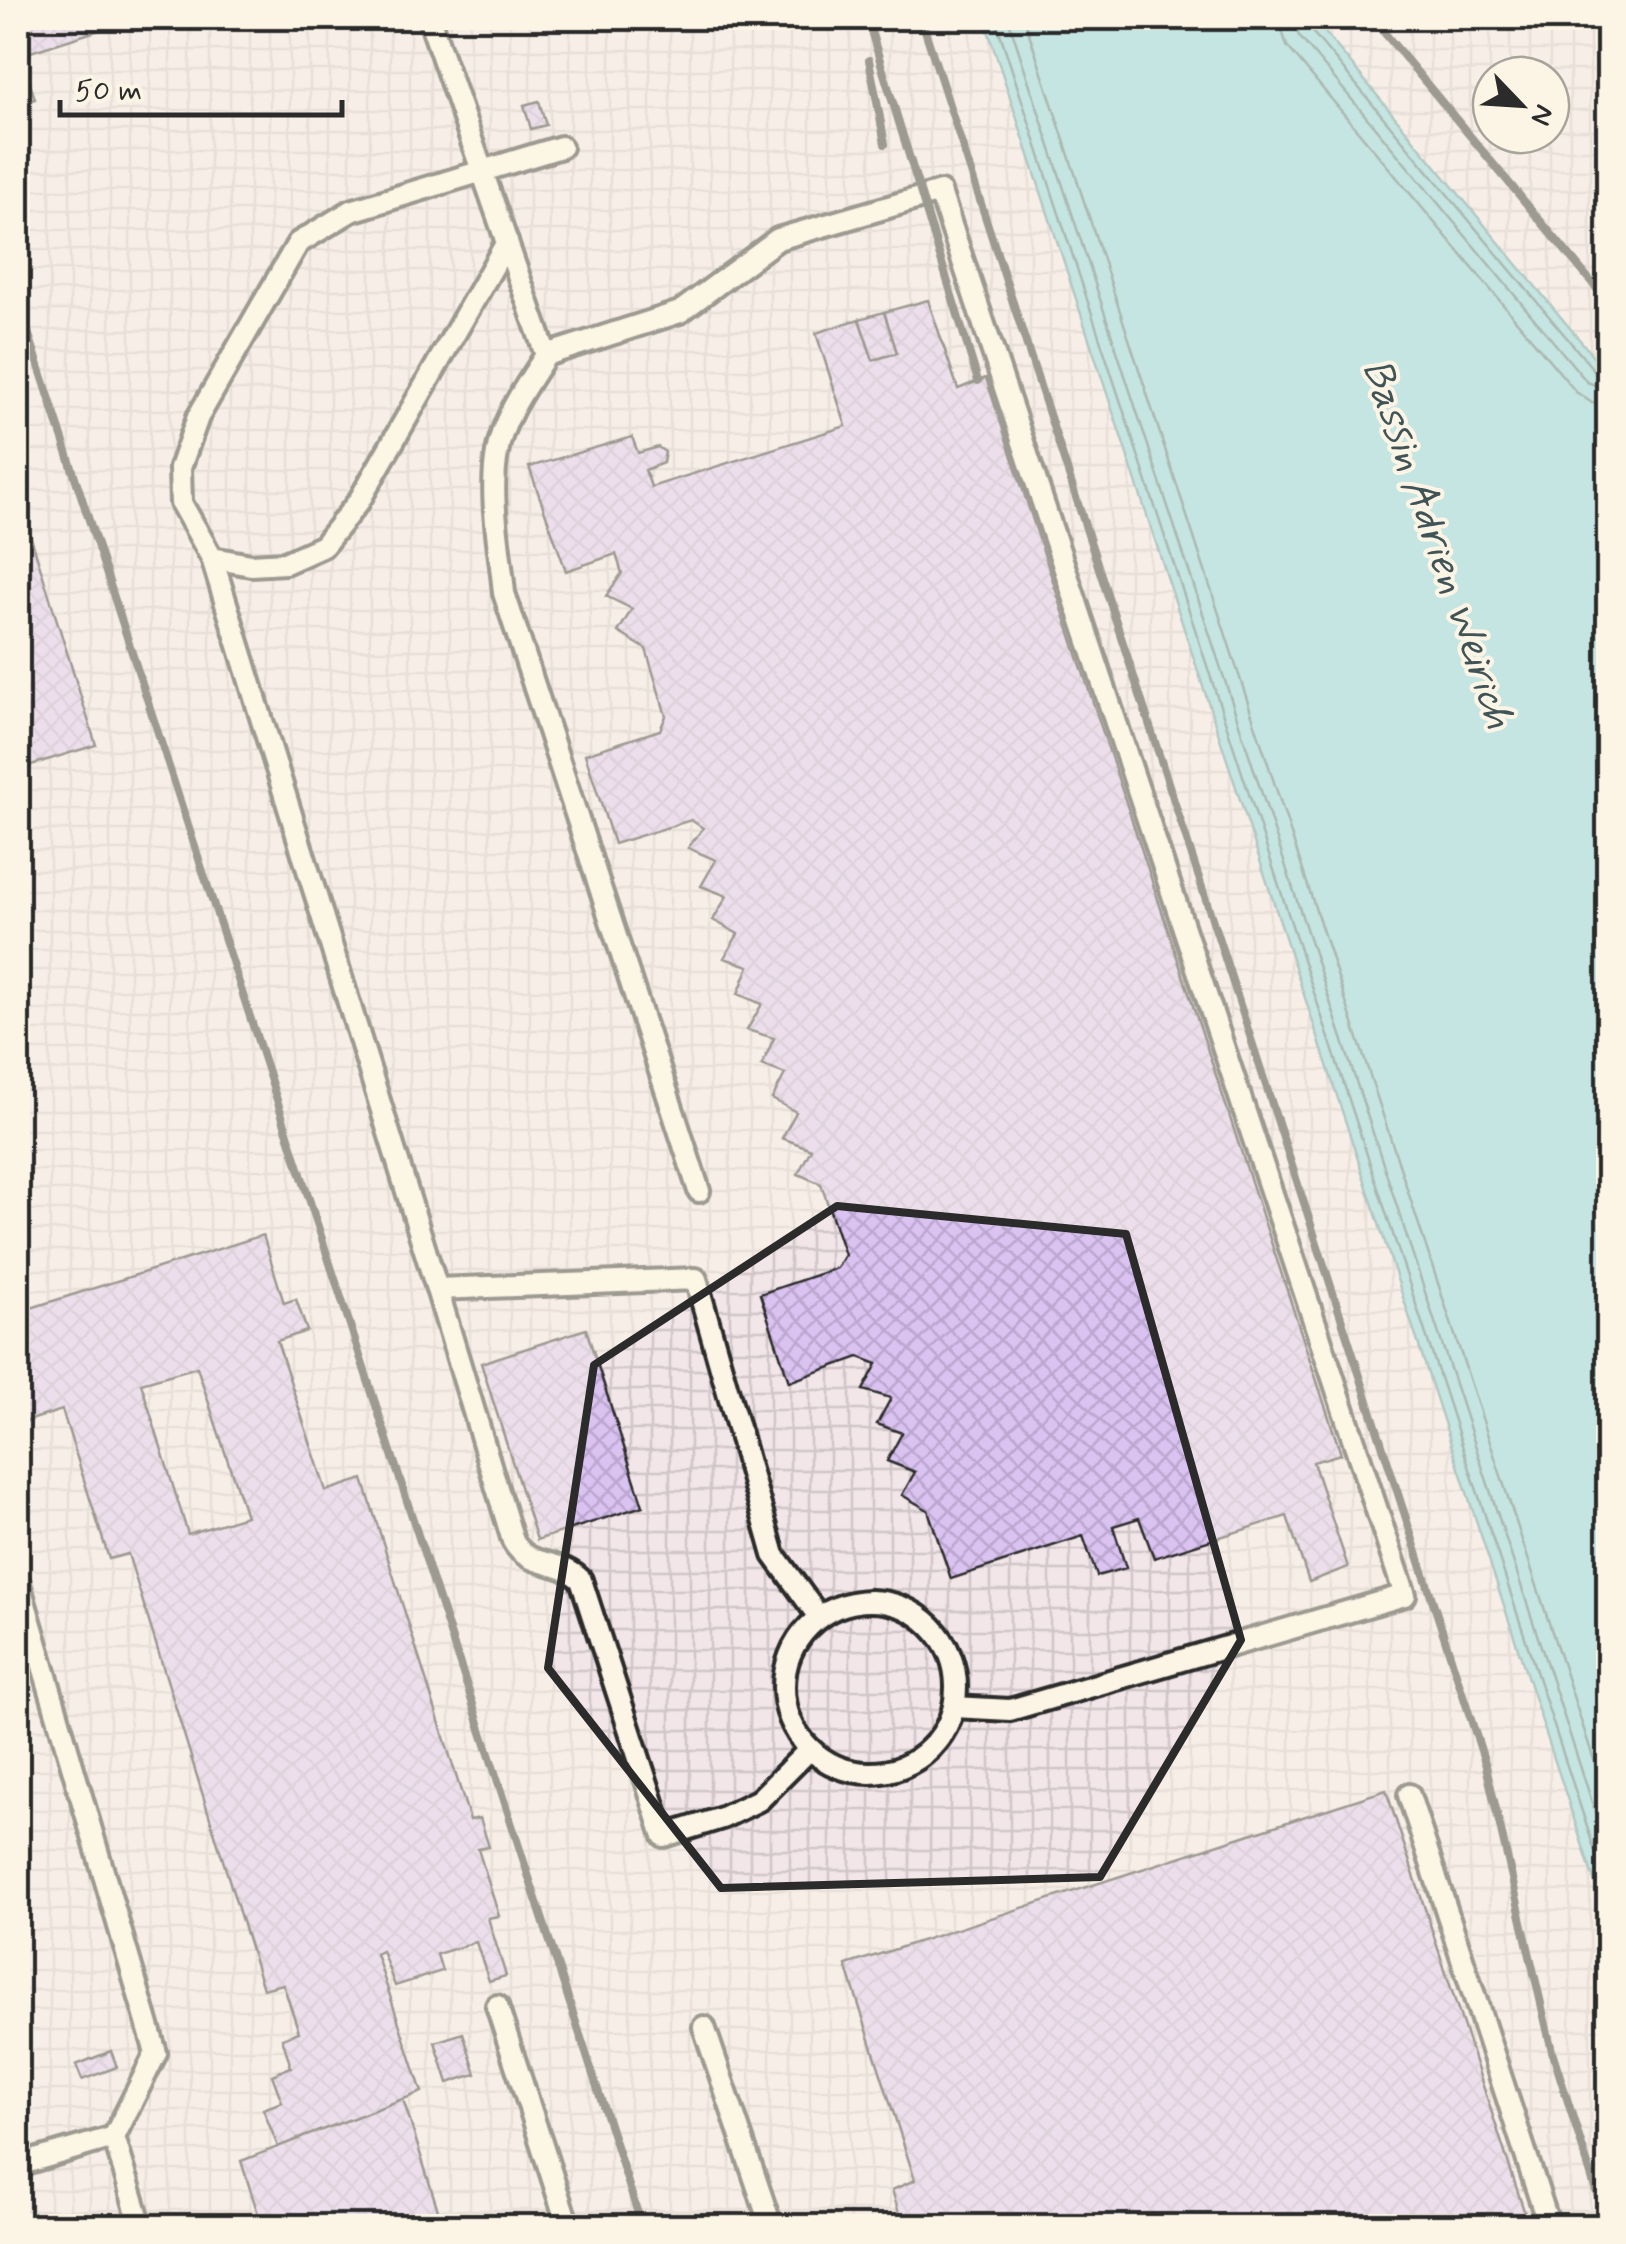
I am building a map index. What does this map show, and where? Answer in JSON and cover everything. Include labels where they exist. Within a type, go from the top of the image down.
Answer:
[{"type":"lane","points":[[429,18],[546,356]]},
{"type":"lane","points":[[561,148],[352,211],[298,243],[198,417],[180,468],[180,503],[212,558],[512,1541],[526,1558],[567,1568],[581,1580],[664,1836],[722,1818],[760,1800],[810,1748]]},
{"type":"lane","points":[[699,1191],[504,594],[496,517],[497,453],[517,400],[546,356],[680,312],[778,238],[940,192],[1405,1595],[1010,1710],[954,1707]]},
{"type":"lane","points":[[212,558],[251,566],[285,563],[324,546],[359,501],[508,242]]},
{"type":"lane","points":[[437,1290],[696,1279],[774,1555],[819,1617]]},
{"type":"lane","points":[[18,1580],[156,2053],[114,2138],[141,2226]]},
{"type":"lane","points":[[876,1601],[905,1608],[930,1624],[948,1648],[956,1677],[954,1707],[944,1731],[928,1751],[906,1766],[881,1773],[843,1768],[810,1748],[792,1724],[786,1681],[799,1638],[819,1617],[846,1604],[876,1601]]},
{"type":"lane","points":[[1408,1795],[1549,2226]]},
{"type":"lane","points":[[497,2006],[568,2226]]},
{"type":"lane","points":[[704,2027],[771,2226]]},
{"type":"lane","points":[[18,2165],[114,2138]]},
{"type":"highlighted area","points":[[837,1206],[1126,1234],[1241,1640],[1100,1877],[721,1888],[548,1668],[594,1365]]},
{"type":"shaded area","points":[[18,18],[1608,18],[1608,2226],[18,2226]]},
{"type":"water","name":"Bassin Adrien Weirich","points":[[984,18],[1313,18],[1608,374],[1608,1923]]},
{"type":"building","points":[[18,18],[137,18],[21,55],[35,99],[23,103],[18,88]]},
{"type":"building","points":[[539,101],[546,125],[531,129],[524,105]]},
{"type":"building","points":[[928,300],[958,389],[986,378],[1341,1454],[1313,1462],[1348,1567],[1309,1582],[1287,1516],[1154,1558],[1139,1518],[1113,1526],[1126,1568],[1097,1576],[1083,1536],[951,1579],[928,1510],[902,1495],[915,1472],[887,1461],[902,1433],[877,1424],[891,1398],[863,1390],[877,1364],[859,1357],[789,1382],[760,1294],[837,1268],[845,1255],[821,1184],[798,1174],[811,1149],[782,1138],[796,1112],[772,1099],[785,1074],[762,1065],[774,1038],[747,1030],[762,1004],[738,994],[749,966],[724,958],[738,934],[713,920],[727,896],[701,886],[716,860],[688,848],[703,828],[691,820],[614,844],[585,754],[660,730],[666,716],[646,649],[618,632],[632,609],[606,596],[622,573],[616,554],[566,571],[529,467],[632,437],[638,453],[658,447],[665,452],[663,463],[645,470],[651,487],[846,426],[816,333],[859,319],[873,360],[897,353],[884,312]]},
{"type":"building","points":[[884,312],[897,353],[873,360],[859,319]]},
{"type":"building","points":[[18,496],[96,745],[18,769]]},
{"type":"building","points":[[263,1235],[284,1303],[296,1299],[307,1331],[277,1341],[326,1491],[363,1479],[470,1820],[480,1818],[489,1847],[478,1849],[499,1916],[488,1918],[506,1976],[489,1981],[476,1942],[437,1954],[442,1971],[395,1986],[382,1951],[376,1954],[422,2092],[278,2147],[263,2109],[282,2102],[272,2075],[291,2067],[282,2038],[299,2032],[283,1984],[263,1989],[128,1554],[109,1559],[62,1410],[18,1424],[18,1312]],"holes":[[[197,1367],[246,1516],[188,1534],[141,1383]]]},
{"type":"building","points":[[586,1329],[643,1506],[537,1540],[481,1363]]},
{"type":"building","points":[[1386,1790],[1529,2226],[903,2226],[892,2190],[915,2180],[846,1965]]},
{"type":"building","points":[[463,2033],[476,2074],[448,2083],[435,2042]]},
{"type":"building","points":[[111,2051],[117,2067],[82,2080],[76,2065]]},
{"type":"building","points":[[403,2099],[443,2226],[262,2226],[241,2161]]},
{"type":"railway","points":[[867,18],[978,381]]},
{"type":"railway","points":[[921,18],[1486,1766],[1552,2051],[1607,2226]]},
{"type":"railway","points":[[1372,18],[1608,302]]},
{"type":"railway","points":[[869,60],[885,144]]},
{"type":"railway","points":[[18,301],[642,2226]]}]
